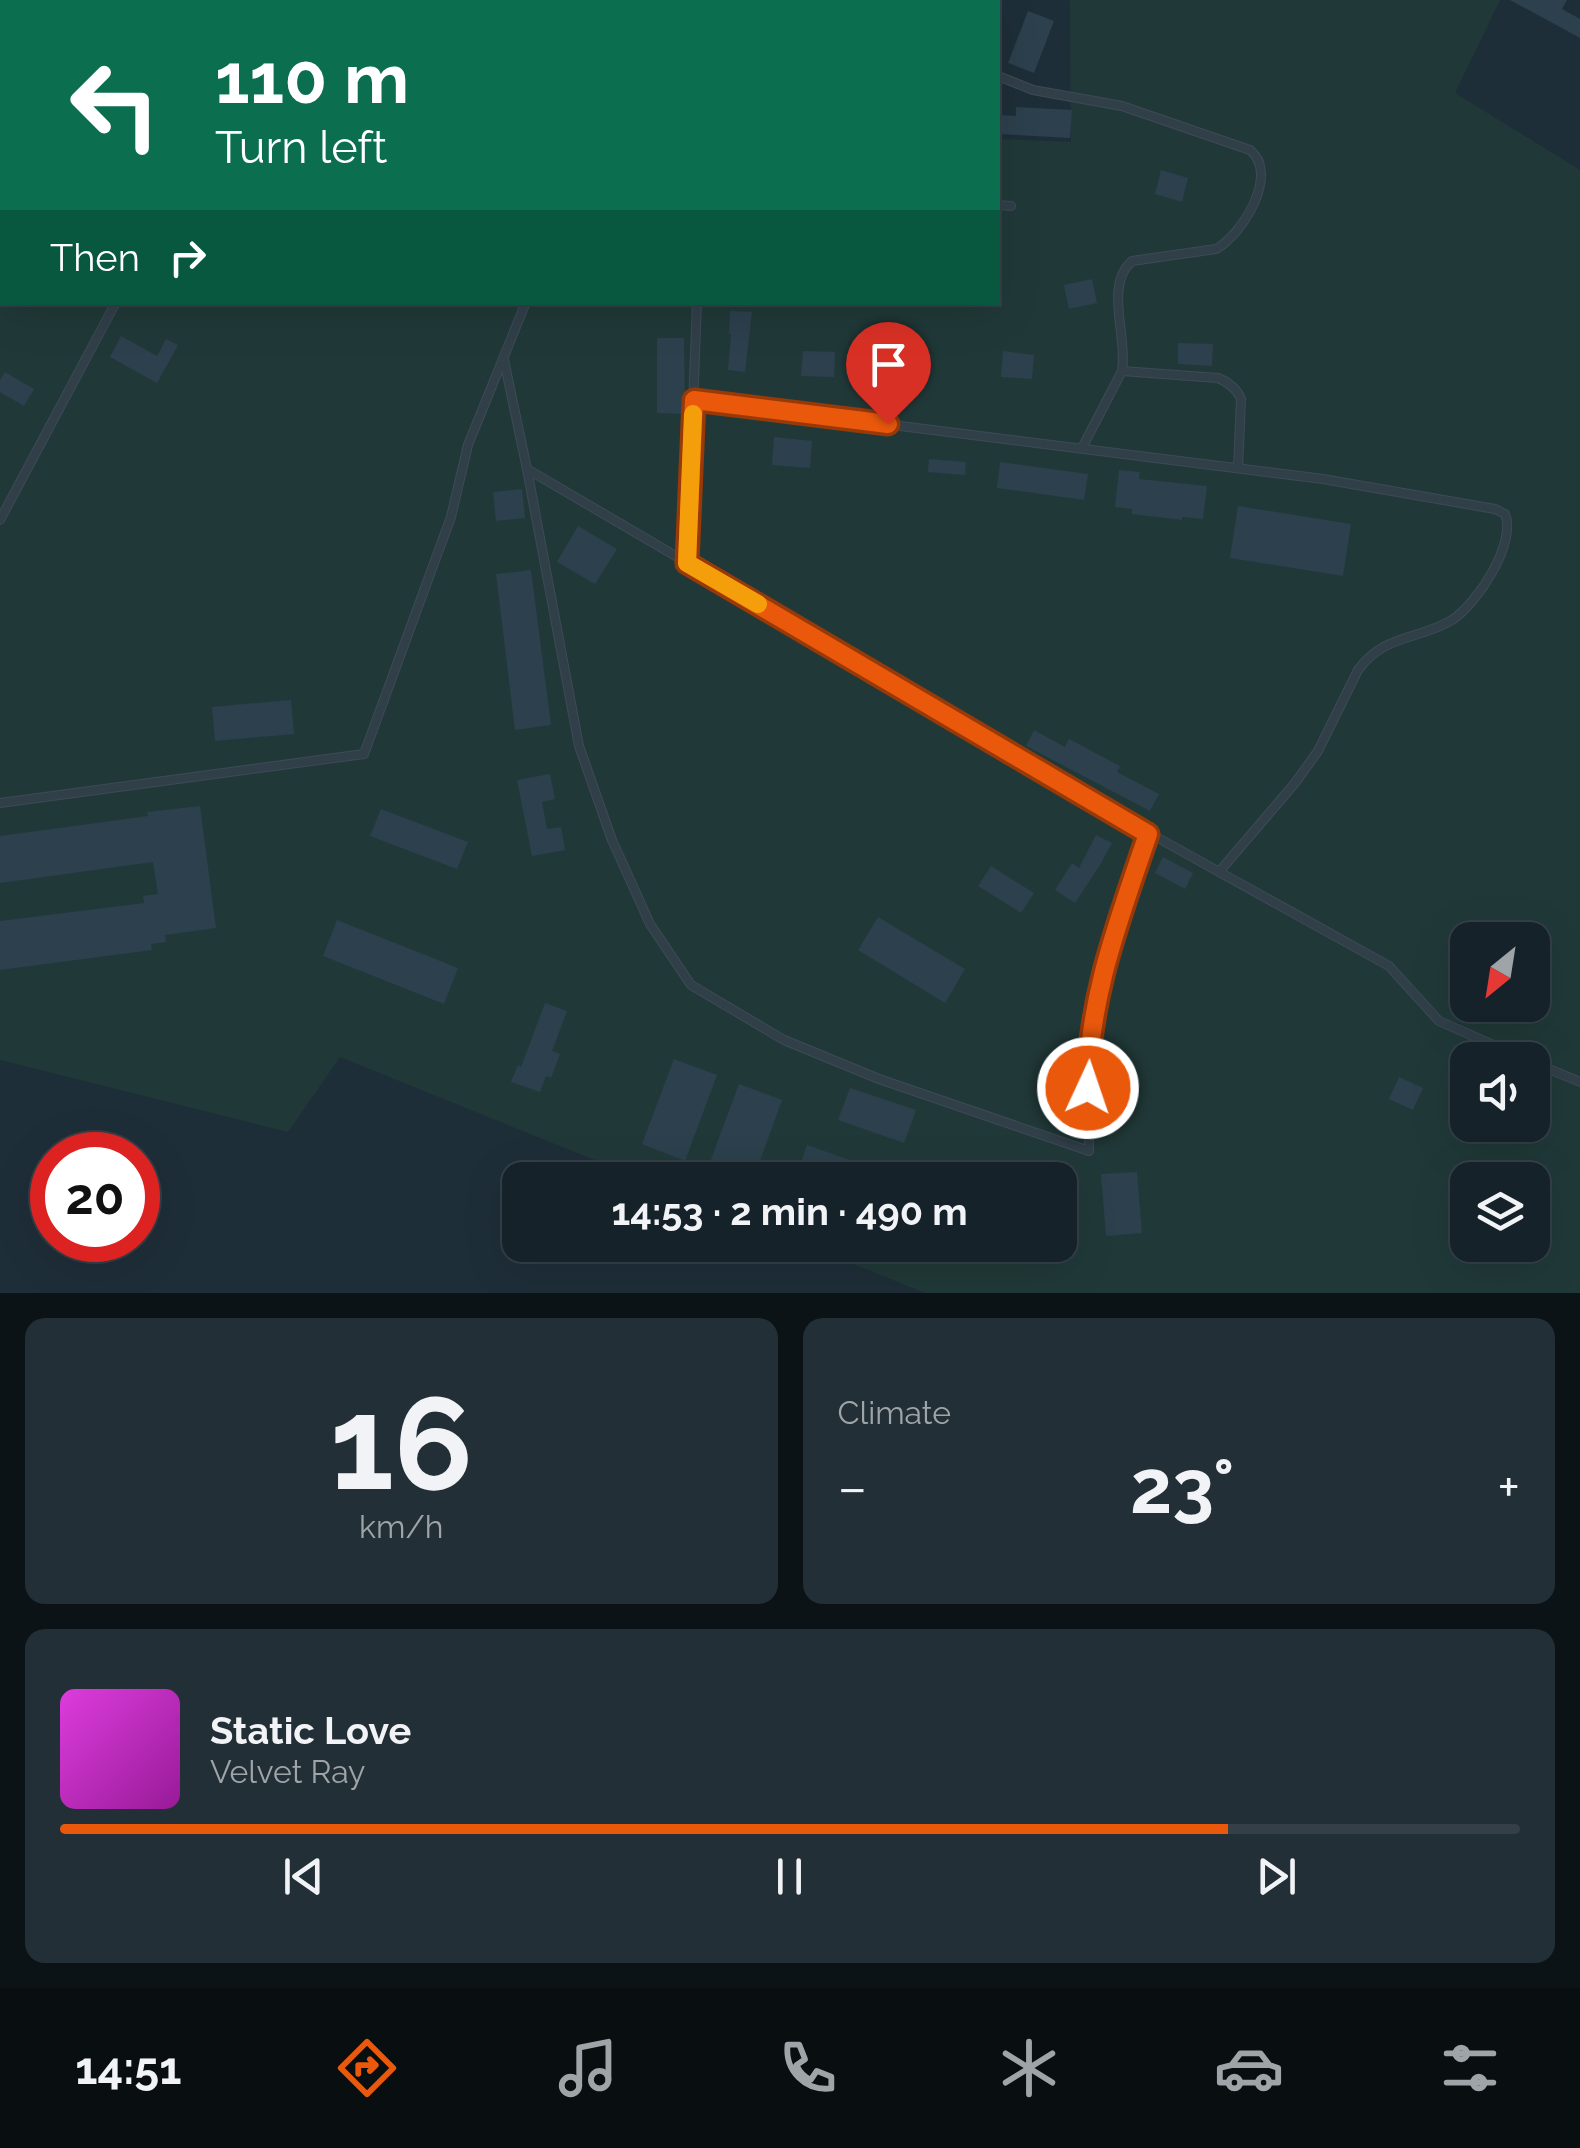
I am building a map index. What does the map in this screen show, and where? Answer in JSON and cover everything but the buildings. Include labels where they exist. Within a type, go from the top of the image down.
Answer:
[{"type":"lane","points":[[1000,77],[1033,90],[1122,106],[1250,150],[1261,165],[1261,181],[1253,206],[1237,233],[1225,244],[1216,249],[1132,261],[1125,267],[1118,293],[1122,371],[1082,448]]},
{"type":"lane","points":[[1000,205],[1011,206]]},
{"type":"lane","points":[[0,520],[114,305]]},
{"type":"lane","points":[[0,803],[364,754],[451,517],[468,445],[525,305]]},
{"type":"lane","points":[[687,563],[697,305]]},
{"type":"lane","points":[[504,360],[578,746],[612,840],[650,924],[691,984],[784,1040],[878,1079],[1089,1151],[1088,1056],[1106,955],[1148,834]]},
{"type":"lane","points":[[1122,371],[1218,378],[1227,382],[1241,400],[1238,468]]},
{"type":"lane","points":[[694,400],[1323,478],[1505,514],[1509,524],[1502,556],[1472,602],[1454,619],[1393,641],[1365,660],[1318,751],[1219,872]]},
{"type":"lane","points":[[527,468],[1148,834],[1389,966],[1439,1021],[1487,1042]]},
{"type":"lane","points":[[1550,1069],[1580,1082]]},
{"type":"green space","points":[[1070,0],[1500,0],[1455,93],[1580,170],[1580,1293],[925,1293],[848,1262],[1077,1262],[1077,1162],[600,1162],[340,1057],[288,1132],[0,1060],[0,305],[1000,305],[1000,139],[1071,142]]},
{"type":"slow traffic","points":[[693,414],[687,563],[758,604]]},
{"type":"route","points":[[888,424],[694,400],[687,563],[1148,834],[1106,955],[1088,1056],[1088,1088]]}]
